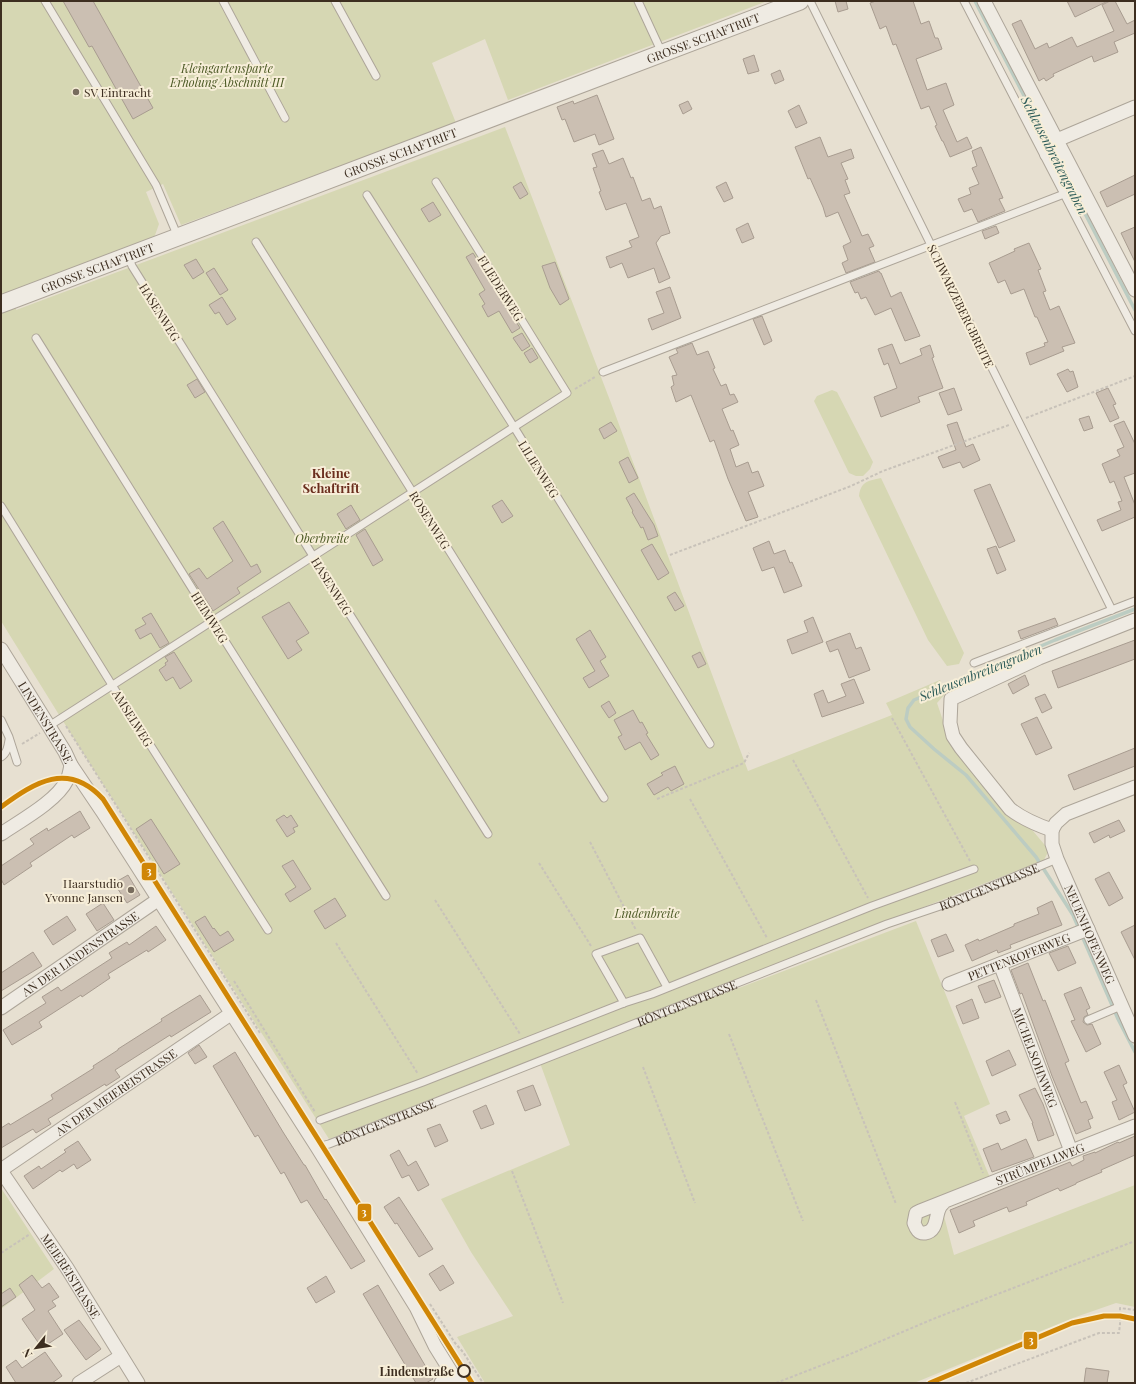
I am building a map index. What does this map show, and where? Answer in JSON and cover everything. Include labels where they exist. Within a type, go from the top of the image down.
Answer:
[{"type":"street","name":"GROSSE SCHAFTRIFT","points":[[1,304],[800,1]]},
{"type":"street","points":[[984,1],[1135,290]]},
{"type":"street","points":[[1059,144],[1135,107]]},
{"type":"street","points":[[1135,620],[1039,658],[951,699],[950,723],[953,736],[961,748],[1010,809],[1029,822],[1052,830],[1056,823],[1066,814],[1135,788]]},
{"type":"street","name":"LINDENSTRASSE","points":[[1,649],[49,726],[71,765],[159,899],[317,1147],[416,1307],[435,1346],[457,1379]]},
{"type":"street","points":[[1,834],[51,800],[64,786],[68,779],[71,765]]},
{"type":"street","name":"NEUENHOFENWEG","points":[[1052,830],[1053,861],[1119,1007],[1135,1036]]},
{"type":"street","name":"AN DER LINDENSTRASSE","points":[[1,1008],[159,899]]},
{"type":"street","name":"PETTENKOFERWEG","points":[[949,984],[1084,930]]},
{"type":"street","name":"MICHELSOHNWEG","points":[[1000,964],[1071,1151]]},
{"type":"street","name":"AN DER MEIEREISTRASSE","points":[[1,1171],[232,1013]]},
{"type":"street","name":"STRÜMPELLWEG","points":[[944,1202],[1135,1126]]},
{"type":"street","name":"MEIEREISTRASSE","points":[[1,1171],[67,1268],[138,1383]]},
{"type":"street","points":[[79,1383],[121,1356]]},
{"type":"street","points":[[441,1383],[457,1379]]},
{"type":"lane","points":[[45,1],[156,185],[178,237]]},
{"type":"lane","points":[[223,1],[285,118]]},
{"type":"lane","points":[[336,1],[376,76]]},
{"type":"lane","points":[[638,1],[663,54]]},
{"type":"lane","name":"SCHWARZEBERGBREITE","points":[[810,1],[1112,610]]},
{"type":"lane","points":[[964,1],[1135,331]]},
{"type":"lane","points":[[1044,156],[1059,144]]},
{"type":"lane","name":"FLIEDERWEG","points":[[436,182],[567,393]]},
{"type":"lane","points":[[603,372],[1064,194]]},
{"type":"lane","name":"LILIENWEG","points":[[367,195],[514,427],[710,744]]},
{"type":"lane","name":"ROSENWEG","points":[[256,242],[604,798]]},
{"type":"lane","name":"HASENWEG","points":[[128,256],[132,266],[488,834]]},
{"type":"lane","name":"HEIMWEG","points":[[36,338],[386,896]]},
{"type":"lane","points":[[49,726],[213,622],[567,393]]},
{"type":"lane","name":"AMSELWEG","points":[[1,506],[112,685],[268,930]]},
{"type":"lane","points":[[974,663],[1135,601]]},
{"type":"lane","points":[[1,720],[14,750],[17,762]]},
{"type":"lane","points":[[1,758],[5,755],[9,737]]},
{"type":"lane","name":"RÖNTGENSTRASSE","points":[[317,1147],[329,1144],[603,1037],[887,924],[955,901],[1053,861]]},
{"type":"lane","points":[[320,1120],[423,1082],[624,1003],[652,994],[872,906],[974,869]]},
{"type":"lane","points":[[624,1003],[596,954],[640,938],[667,987]]},
{"type":"lane","points":[[1088,1020],[1119,1007]]},
{"type":"path","points":[[567,393],[603,372]]},
{"type":"path","points":[[670,555],[851,486],[883,471]]},
{"type":"path","points":[[892,718],[974,869]]},
{"type":"path","points":[[14,750],[49,726]]},
{"type":"path","points":[[657,798],[744,763],[750,753]]},
{"type":"path","points":[[793,760],[872,906]]},
{"type":"path","points":[[690,799],[772,946]]},
{"type":"path","points":[[590,842],[640,938]]},
{"type":"path","points":[[539,863],[596,954]]},
{"type":"path","points":[[435,900],[524,1042]]},
{"type":"path","points":[[336,943],[423,1082]]},
{"type":"path","points":[[234,981],[320,1120]]},
{"type":"path","points":[[816,1000],[896,1204]]},
{"type":"path","points":[[729,1034],[803,1221]]},
{"type":"path","points":[[643,1067],[695,1203]]},
{"type":"path","points":[[955,1102],[984,1174]]},
{"type":"path","points":[[512,1171],[563,1303]]},
{"type":"path","points":[[2,1252],[39,1228]]},
{"type":"path","points":[[776,1383],[934,1319],[1135,1241]]},
{"type":"path","points":[[966,1383],[1099,1333],[1119,1333],[1120,1308],[1135,1310]]},
{"type":"green space","name":"Oberbreite","points":[[1,1],[767,1],[508,100],[485,39],[432,63],[456,123],[181,225],[163,184],[146,192],[159,224],[154,238],[16,290],[16,310],[505,127],[611,403],[748,771],[892,715],[886,703],[940,680],[946,693],[937,703],[952,747],[1008,812],[1033,831],[1049,850],[1044,860],[329,1139],[61,718],[1,621]]},
{"type":"green space","points":[[832,390],[837,392],[873,462],[870,469],[863,476],[856,476],[849,473],[814,401],[817,396]]},
{"type":"green space","points":[[881,478],[964,653],[959,664],[947,666],[928,640],[859,496],[861,487],[866,482]]},
{"type":"green space","points":[[916,921],[990,1104],[964,1116],[991,1180],[937,1198],[943,1212],[954,1255],[1135,1185],[1135,1307],[1116,1303],[1073,1318],[914,1383],[485,1383],[457,1337],[513,1316],[471,1252],[441,1199],[570,1145],[540,1063]]},
{"type":"green space","points":[[1,1188],[54,1269],[1,1309]]},
{"type":"building","points":[[63,1],[93,1],[153,108],[133,119],[92,46],[89,47]]},
{"type":"building","points":[[835,1],[846,1],[848,9],[838,12]]},
{"type":"building","points":[[876,1],[913,1],[921,24],[929,21],[935,38],[938,38],[942,49],[916,59],[927,90],[946,83],[954,105],[943,110],[957,142],[967,137],[972,148],[950,157],[935,126],[937,125],[929,106],[921,109],[896,44],[893,45],[886,26],[880,29],[870,3]]},
{"type":"building","points":[[1067,1],[1108,1],[1075,17]]},
{"type":"building","points":[[1110,1],[1115,1],[1127,24],[1135,20],[1135,33],[1114,42],[1118,52],[1094,62],[1092,56],[1053,74],[1054,76],[1046,81],[1044,78],[1039,81],[1012,24],[1021,20],[1035,49],[1047,43],[1049,48],[1072,37],[1077,47],[1114,31],[1102,5]]},
{"type":"building","points":[[754,55],[759,71],[748,74],[743,59]]},
{"type":"building","points":[[780,70],[784,80],[775,84],[771,74]]},
{"type":"building","points":[[597,95],[614,139],[599,145],[595,134],[574,142],[565,119],[562,120],[557,107],[573,101],[574,104]]},
{"type":"building","points":[[688,101],[692,109],[683,114],[679,105]]},
{"type":"building","points":[[799,105],[807,123],[796,128],[788,111]]},
{"type":"building","points":[[820,137],[828,157],[851,149],[854,158],[841,163],[848,179],[845,180],[850,193],[844,195],[862,236],[868,234],[874,246],[869,248],[875,262],[846,273],[842,263],[848,260],[843,246],[851,242],[838,212],[826,217],[823,207],[810,178],[808,179],[795,147]]},
{"type":"building","points":[[981,147],[1003,198],[999,199],[1005,211],[978,222],[972,209],[964,212],[958,199],[971,194],[969,188],[979,184],[972,168],[977,166],[972,151]]},
{"type":"building","points":[[603,150],[609,164],[623,158],[631,178],[633,177],[642,201],[650,198],[654,209],[661,206],[670,233],[661,236],[656,243],[670,278],[659,283],[654,268],[628,278],[622,263],[610,268],[606,257],[632,247],[629,241],[639,237],[626,203],[606,210],[599,192],[601,191],[593,168],[597,167],[592,154]]},
{"type":"building","points":[[1135,175],[1135,194],[1107,207],[1100,192]]},
{"type":"building","points":[[521,182],[528,194],[520,199],[513,187]]},
{"type":"building","points":[[726,182],[733,198],[724,202],[716,187]]},
{"type":"building","points":[[433,202],[441,215],[429,222],[421,209]]},
{"type":"building","points":[[748,223],[754,238],[742,243],[736,229]]},
{"type":"building","points":[[996,226],[999,233],[985,239],[982,231]]},
{"type":"building","points":[[1135,227],[1135,262],[1121,233]]},
{"type":"building","points":[[1029,243],[1041,269],[1038,270],[1046,291],[1043,292],[1050,310],[1059,306],[1075,343],[1062,347],[1064,351],[1030,365],[1026,353],[1045,346],[1044,343],[1048,342],[1037,317],[1035,317],[1024,289],[1011,294],[1005,280],[998,283],[989,263],[1015,251],[1014,249]]},
{"type":"building","points":[[473,253],[520,328],[512,333],[499,311],[488,317],[482,306],[485,304],[479,294],[485,290],[466,257]]},
{"type":"building","points":[[196,259],[204,272],[193,279],[184,265]]},
{"type":"building","points":[[555,262],[569,299],[560,305],[550,288],[542,266]]},
{"type":"building","points":[[214,268],[228,290],[220,295],[206,273]]},
{"type":"building","points":[[879,271],[891,297],[901,292],[920,336],[905,341],[891,308],[875,315],[866,297],[861,299],[858,292],[855,293],[850,282]]},
{"type":"building","points":[[670,287],[681,318],[652,330],[648,319],[664,313],[656,292]]},
{"type":"building","points":[[222,297],[236,319],[227,325],[219,312],[215,314],[209,305]]},
{"type":"building","points":[[762,316],[772,341],[764,345],[753,319]]},
{"type":"building","points":[[522,333],[530,346],[522,351],[513,338]]},
{"type":"building","points":[[692,343],[697,355],[708,351],[715,368],[713,369],[721,386],[726,384],[730,395],[734,394],[738,402],[722,409],[731,431],[733,430],[739,445],[730,449],[736,467],[748,462],[752,473],[758,471],[764,486],[748,492],[758,517],[746,521],[728,479],[714,440],[710,442],[691,395],[676,402],[671,387],[674,385],[672,376],[677,375],[669,357],[678,353],[676,349]]},
{"type":"building","points":[[892,344],[900,364],[922,355],[920,349],[930,345],[934,357],[932,358],[943,388],[918,397],[920,402],[881,417],[874,397],[897,388],[888,363],[884,365],[878,349]]},
{"type":"building","points":[[532,348],[538,358],[530,363],[524,353]]},
{"type":"building","points":[[1068,369],[1070,372],[1073,371],[1078,387],[1067,392],[1057,374]]},
{"type":"building","points":[[197,379],[205,392],[195,398],[187,385]]},
{"type":"building","points":[[954,388],[962,410],[948,415],[939,393]]},
{"type":"building","points":[[1108,388],[1116,404],[1113,405],[1119,418],[1110,422],[1096,393]]},
{"type":"building","points":[[1089,416],[1093,428],[1084,431],[1079,419]]},
{"type":"building","points":[[1124,421],[1135,444],[1135,473],[1124,477],[1135,505],[1135,517],[1102,531],[1097,520],[1121,510],[1118,502],[1122,501],[1114,481],[1110,483],[1102,464],[1120,456],[1117,450],[1124,447],[1114,425]]},
{"type":"building","points":[[611,422],[617,431],[604,439],[599,429]]},
{"type":"building","points":[[957,422],[966,447],[973,444],[980,460],[963,468],[960,462],[943,468],[938,457],[956,450],[947,425]]},
{"type":"building","points":[[628,457],[638,478],[629,483],[619,462]]},
{"type":"building","points":[[990,484],[1015,541],[999,548],[974,490]]},
{"type":"building","points":[[634,493],[654,525],[658,536],[648,540],[643,527],[641,528],[632,512],[633,511],[626,498]]},
{"type":"building","points":[[502,500],[513,516],[502,523],[492,506]]},
{"type":"building","points":[[351,505],[360,520],[346,529],[337,514]]},
{"type":"building","points":[[223,521],[251,567],[257,564],[261,572],[237,588],[240,593],[213,611],[189,574],[199,568],[207,579],[233,561],[213,528]]},
{"type":"building","points":[[365,529],[383,560],[373,566],[356,535]]},
{"type":"building","points":[[769,541],[774,554],[785,550],[790,563],[792,562],[802,586],[784,593],[774,567],[762,571],[753,548]]},
{"type":"building","points":[[652,544],[669,573],[658,580],[641,550]]},
{"type":"building","points":[[996,546],[1006,570],[997,574],[987,549]]},
{"type":"building","points":[[675,592],[684,606],[675,611],[667,597]]},
{"type":"building","points":[[289,602],[309,633],[296,641],[302,650],[288,659],[262,617]]},
{"type":"building","points":[[151,613],[169,643],[160,648],[151,633],[140,639],[135,630],[146,624],[142,618]]},
{"type":"building","points":[[813,617],[823,642],[792,654],[787,640],[808,632],[804,621]]},
{"type":"building","points":[[1055,618],[1058,625],[1021,639],[1018,631]]},
{"type":"building","points":[[590,630],[606,657],[600,661],[609,676],[589,688],[583,678],[595,671],[576,639]]},
{"type":"building","points":[[850,633],[856,649],[861,647],[870,670],[849,678],[838,649],[830,652],[826,642]]},
{"type":"building","points":[[1135,640],[1135,659],[1058,688],[1052,671]]},
{"type":"building","points":[[174,652],[192,681],[180,689],[173,677],[166,681],[159,670],[166,665],[165,663],[168,661],[165,657]]},
{"type":"building","points":[[700,652],[706,664],[698,668],[692,656]]},
{"type":"building","points":[[1025,675],[1029,685],[1013,694],[1008,684]]},
{"type":"building","points":[[854,679],[864,703],[822,717],[814,694],[823,690],[828,703],[846,696],[841,684]]},
{"type":"building","points":[[1045,694],[1052,708],[1042,713],[1035,698]]},
{"type":"building","points":[[609,701],[616,713],[609,718],[601,706]]},
{"type":"building","points":[[633,710],[640,723],[642,722],[648,733],[646,734],[659,755],[651,760],[640,742],[625,750],[618,737],[622,735],[614,720]]},
{"type":"building","points":[[1037,717],[1052,748],[1036,755],[1021,724]]},
{"type":"building","points":[[1135,748],[1135,766],[1074,790],[1068,775]]},
{"type":"building","points":[[675,766],[684,784],[671,791],[668,787],[654,795],[647,784],[663,775],[661,773]]},
{"type":"building","points":[[80,811],[90,828],[74,838],[72,835],[30,863],[32,866],[4,885],[1,879],[1,866],[34,844],[30,839],[47,828],[48,831]]},
{"type":"building","points":[[284,815],[287,818],[291,815],[298,826],[293,828],[295,832],[287,837],[276,820]]},
{"type":"building","points":[[151,819],[180,864],[164,874],[136,829]]},
{"type":"building","points":[[1119,820],[1125,831],[1110,838],[1109,835],[1094,843],[1089,833]]},
{"type":"building","points":[[293,860],[311,889],[290,902],[285,894],[296,887],[282,866]]},
{"type":"building","points":[[1109,872],[1123,898],[1109,906],[1095,879]]},
{"type":"building","points":[[128,875],[140,895],[127,903],[114,883]]},
{"type":"building","points":[[335,898],[346,916],[325,929],[314,911]]},
{"type":"building","points":[[1052,901],[1062,925],[1010,945],[1011,948],[998,953],[997,950],[972,961],[965,945],[978,939],[979,941],[1039,914],[1037,908]]},
{"type":"building","points":[[103,903],[114,920],[97,931],[86,914]]},
{"type":"building","points":[[67,916],[76,930],[53,945],[44,931]]},
{"type":"building","points":[[205,916],[213,929],[214,928],[220,936],[228,931],[234,940],[214,952],[195,922]]},
{"type":"building","points":[[1135,925],[1135,960],[1121,932]]},
{"type":"building","points":[[156,926],[166,940],[148,952],[147,950],[108,974],[110,978],[82,997],[81,995],[39,1022],[42,1027],[12,1045],[3,1030],[46,1003],[42,997],[58,987],[61,991],[112,958],[109,953],[127,942],[129,945]]},
{"type":"building","points":[[946,934],[954,951],[938,957],[931,940]]},
{"type":"building","points":[[1068,946],[1076,963],[1058,971],[1049,953]]},
{"type":"building","points":[[33,952],[42,966],[1,991],[1,973]]},
{"type":"building","points":[[1028,963],[1043,1001],[1045,1000],[1069,1061],[1065,1063],[1081,1103],[1086,1101],[1093,1118],[1088,1120],[1091,1128],[1076,1134],[1052,1076],[1022,993],[1020,994],[1011,970]]},
{"type":"building","points":[[994,980],[1001,997],[985,1003],[978,986]]},
{"type":"building","points":[[1081,987],[1090,1008],[1086,1010],[1088,1015],[1084,1017],[1083,1022],[1087,1025],[1092,1024],[1101,1044],[1086,1052],[1071,1021],[1075,1020],[1064,994]]},
{"type":"building","points":[[200,995],[211,1012],[171,1037],[170,1035],[115,1070],[120,1077],[106,1086],[105,1084],[48,1119],[51,1124],[36,1133],[33,1129],[1,1148],[1,1128],[9,1123],[10,1125],[53,1099],[51,1095],[94,1068],[93,1066],[162,1021],[161,1019]]},
{"type":"building","points":[[972,999],[979,1018],[963,1024],[956,1006]]},
{"type":"building","points":[[199,1045],[207,1057],[195,1064],[188,1053]]},
{"type":"building","points":[[1009,1050],[1016,1065],[992,1076],[986,1061]]},
{"type":"building","points":[[235,1052],[325,1200],[326,1199],[365,1261],[351,1269],[307,1200],[301,1203],[284,1172],[281,1174],[258,1135],[255,1137],[213,1066]]},
{"type":"building","points":[[1119,1065],[1127,1083],[1123,1085],[1135,1112],[1119,1120],[1112,1102],[1117,1100],[1104,1072]]},
{"type":"building","points":[[533,1085],[541,1105],[525,1111],[517,1091]]},
{"type":"building","points":[[1035,1088],[1043,1104],[1054,1135],[1038,1141],[1033,1123],[1019,1095]]},
{"type":"building","points":[[486,1105],[494,1124],[481,1129],[473,1111]]},
{"type":"building","points":[[1006,1111],[1010,1120],[1000,1124],[996,1115]]},
{"type":"building","points":[[440,1124],[448,1141],[435,1147],[427,1129]]},
{"type":"building","points":[[1135,1136],[1135,1155],[1060,1191],[1058,1188],[1026,1202],[1027,1205],[1009,1212],[1007,1207],[973,1221],[975,1226],[959,1233],[950,1210],[1070,1162],[1072,1166],[1084,1160],[1083,1156],[1095,1153]]},
{"type":"building","points":[[1026,1139],[1034,1157],[992,1172],[983,1149],[998,1143],[1001,1150]]},
{"type":"building","points":[[78,1141],[91,1160],[77,1169],[74,1164],[62,1172],[60,1170],[33,1189],[24,1176],[39,1166],[41,1169],[66,1152],[64,1150]]},
{"type":"building","points":[[399,1150],[408,1166],[416,1161],[429,1185],[418,1191],[409,1175],[402,1178],[390,1155]]},
{"type":"building","points":[[399,1197],[433,1249],[419,1257],[397,1223],[395,1224],[384,1207]]},
{"type":"building","points":[[443,1265],[454,1283],[440,1291],[429,1274]]},
{"type":"building","points":[[32,1275],[42,1288],[49,1283],[59,1297],[52,1301],[56,1306],[48,1311],[63,1334],[42,1348],[22,1319],[35,1310],[19,1285]]},
{"type":"building","points":[[326,1276],[335,1292],[316,1303],[307,1288]]},
{"type":"building","points":[[378,1285],[433,1379],[426,1383],[416,1383],[363,1294]]},
{"type":"building","points":[[10,1288],[16,1297],[1,1307],[1,1294]]},
{"type":"building","points":[[79,1320],[101,1349],[86,1360],[64,1330]]},
{"type":"building","points":[[45,1352],[62,1376],[52,1383],[16,1383],[6,1367],[16,1360],[22,1368]]},
{"type":"building","points":[[1086,1368],[1109,1371],[1107,1383],[1084,1383]]},
{"type":"waterway","name":"Schleusenbreitengraben","points":[[975,1],[1135,310]]},
{"type":"waterway","name":"Schleusenbreitengraben","points":[[1135,609],[1055,640],[914,700],[908,708],[906,719],[910,727],[966,775],[1036,857],[1073,915],[1118,1019],[1135,1052]]},
{"type":"transit line","name":"3","points":[[1,807],[39,783],[52,779],[64,778],[77,781],[90,787],[103,799],[472,1383]]},
{"type":"transit line","name":"3","points":[[930,1383],[1072,1323],[1104,1316],[1120,1316],[1135,1319]]},
{"type":"place","name":"SV Eintracht","points":[[76,92]]},
{"type":"place","name":"Haarstudio Yvonne Jansen","points":[[131,890]]},
{"type":"place","name":"Lindenstraße","points":[[464,1371]]},
{"type":"district","name":"Kleine Schaftrift","points":[[331,480]]},
{"type":"park label","name":"Kleingartensparte Erholung Abschnitt III","points":[[227,75]]},
{"type":"park label","name":"Lindenbreite","points":[[647,913]]}]
